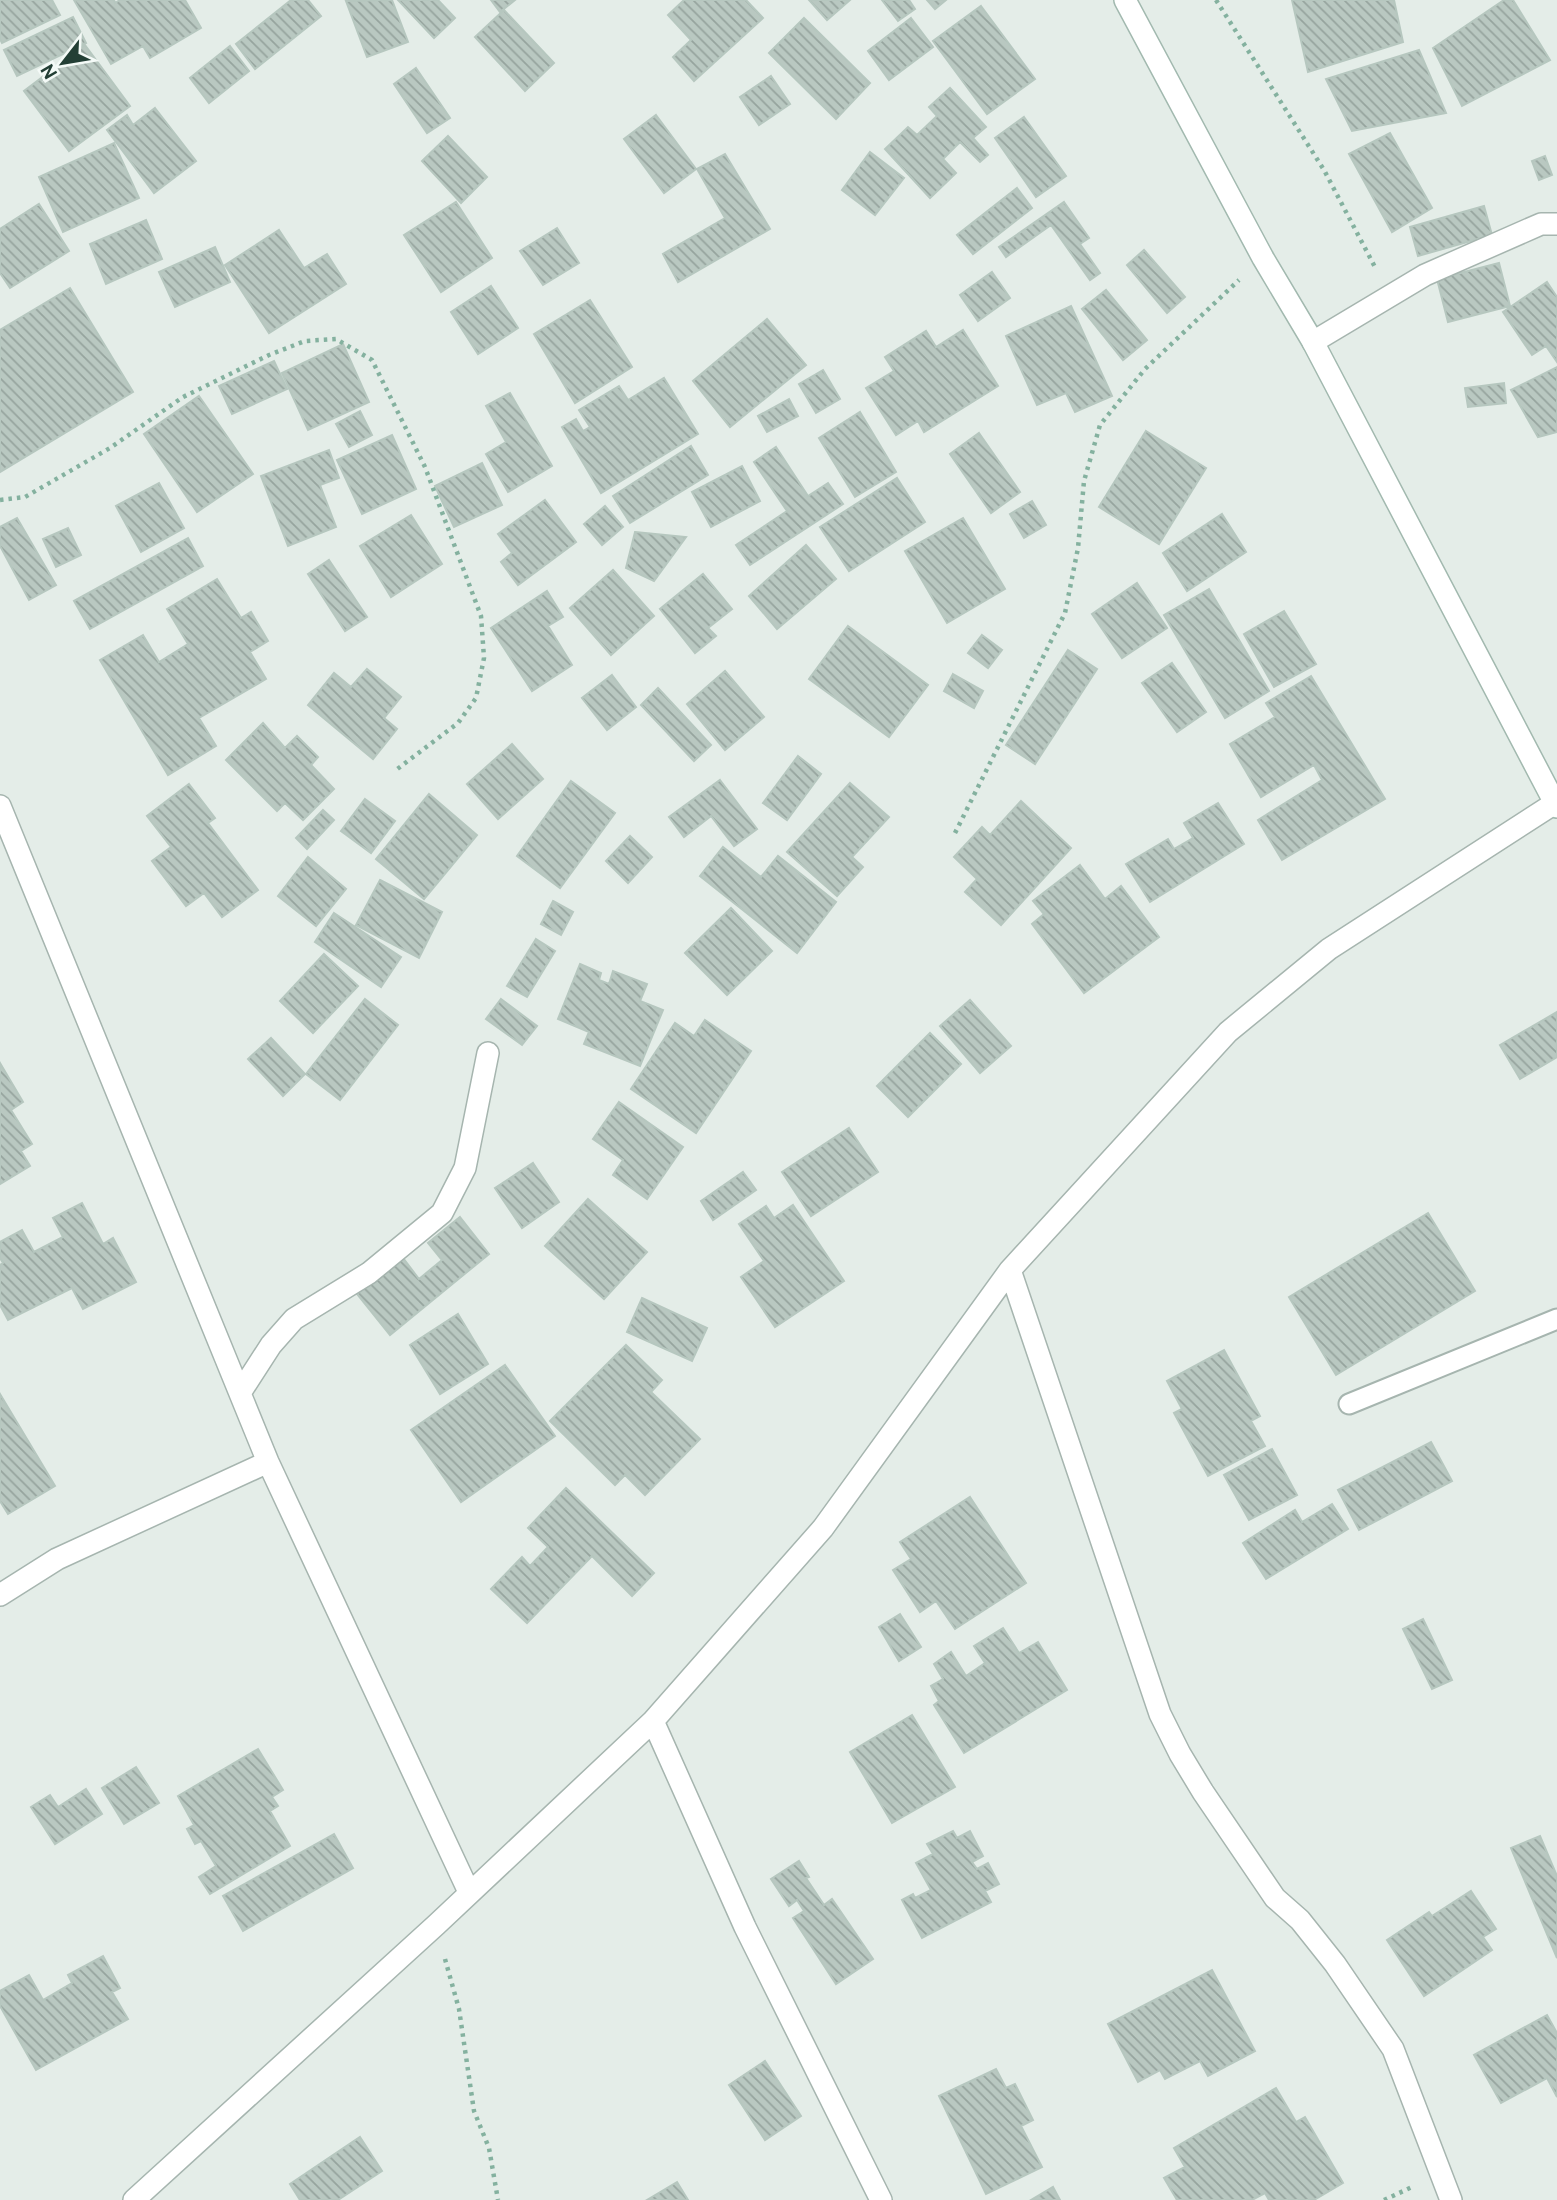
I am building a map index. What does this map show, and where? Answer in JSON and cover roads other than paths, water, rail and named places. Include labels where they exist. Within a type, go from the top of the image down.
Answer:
[{"type":"street","points":[[134,2200],[436,1925],[653,1721],[823,1528],[1010,1270],[1228,1032],[1329,949],[1556,805],[1313,342],[1263,258],[1125,0]]},
{"type":"street","points":[[1313,342],[1424,275],[1541,224],[1557,225]]},
{"type":"street","points":[[0,806],[268,1462],[469,1892]]},
{"type":"street","points":[[240,1393],[271,1345],[294,1319],[369,1273],[442,1213],[465,1168],[488,1054]]},
{"type":"street","points":[[1010,1270],[1160,1714],[1180,1755],[1203,1792],[1275,1898],[1300,1920],[1335,1964],[1393,2049],[1451,2200]]},
{"type":"street","points":[[0,1595],[57,1559],[268,1462]]},
{"type":"street","points":[[653,1721],[745,1927],[881,2200]]},
{"type":"lane","points":[[1349,1404],[1557,1319]]}]
